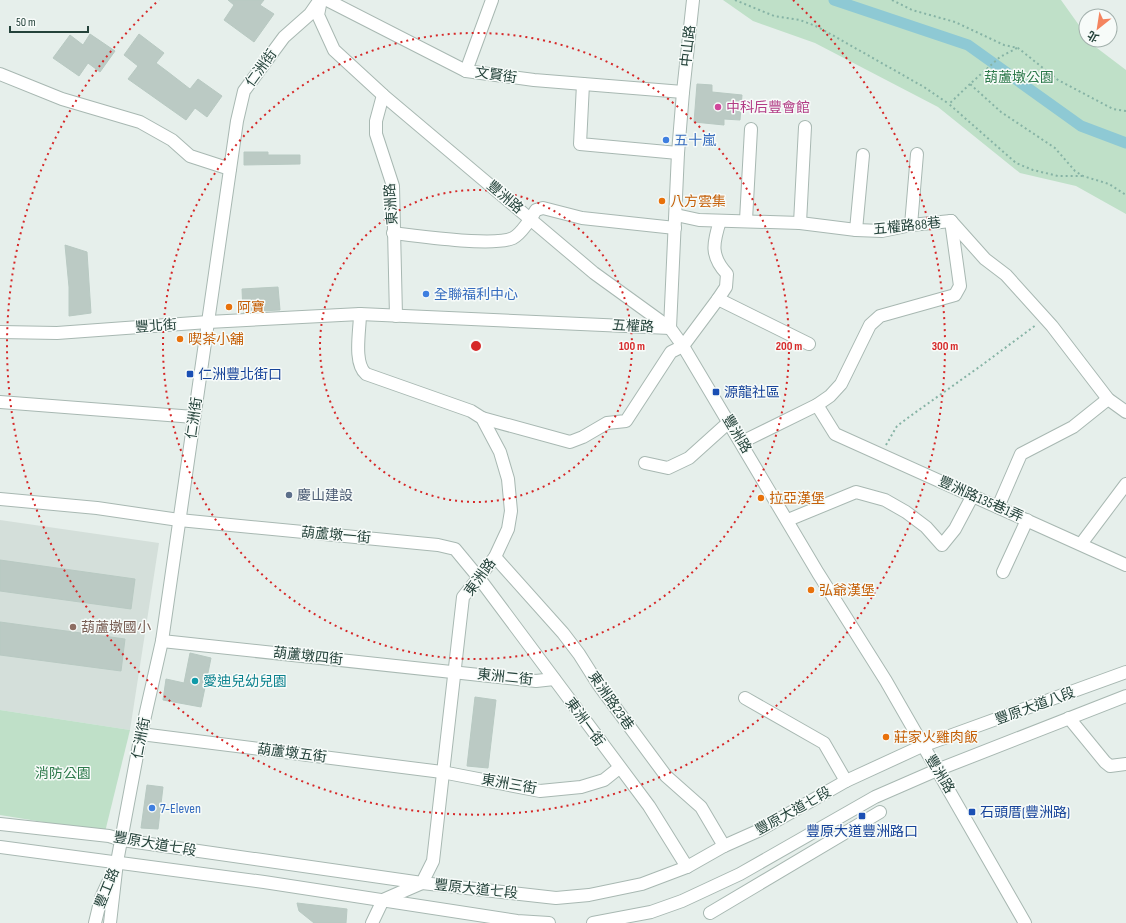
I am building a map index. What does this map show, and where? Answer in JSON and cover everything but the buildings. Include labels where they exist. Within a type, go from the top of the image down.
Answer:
[{"type":"street","name":"豐洲路","points":[[320,0],[318,15],[334,50],[383,95],[594,273],[670,328],[683,346],[742,442],[850,626],[886,681],[922,746],[1026,923]]},
{"type":"street","name":"仁洲街","points":[[117,862],[141,734],[162,640],[237,121],[244,92],[284,37],[310,14],[320,0]]},
{"type":"street","name":"文賢街","points":[[327,0],[466,71],[534,80],[683,92]]},
{"type":"street","points":[[466,71],[492,0]]},
{"type":"street","name":"中山路","points":[[683,92],[693,0]]},
{"type":"street","points":[[0,74],[62,99],[140,122],[172,140],[190,156],[230,169]]},
{"type":"street","points":[[583,84],[580,144],[678,152]]},
{"type":"street","name":"五權路","points":[[360,314],[670,328],[678,152],[683,92]]},
{"type":"street","name":"東洲路","points":[[383,95],[376,120],[376,134],[379,148],[393,186],[396,316]]},
{"type":"street","points":[[800,223],[805,127]]},
{"type":"street","points":[[746,220],[751,129]]},
{"type":"street","points":[[911,225],[916,154]]},
{"type":"street","points":[[856,230],[863,155]]},
{"type":"street","points":[[393,234],[489,242],[513,238],[531,219],[536,210],[542,208],[582,218],[675,228]]},
{"type":"street","name":"五權路88巷","points":[[676,215],[699,220],[746,220],[800,223],[856,230],[882,231],[911,225],[951,221],[985,259],[1006,276],[1045,318],[1108,400],[1126,412]]},
{"type":"street","points":[[360,314],[358,360],[360,367],[366,374],[471,411],[482,418],[570,442],[583,437],[607,423],[626,421],[671,352],[683,346],[718,299],[726,287],[726,274],[718,264],[714,250],[720,221]]},
{"type":"street","points":[[742,442],[830,396],[841,384],[870,325],[880,316],[955,295],[960,286],[951,221]]},
{"type":"street","points":[[718,299],[809,344]]},
{"type":"street","name":"豐北街","points":[[0,332],[57,333],[208,322],[360,314]]},
{"type":"street","points":[[998,507],[1021,454],[1073,427],[1108,400]]},
{"type":"street","points":[[0,402],[194,416]]},
{"type":"street","name":"豐洲路135巷1弄","points":[[817,404],[835,434],[1126,565]]},
{"type":"street","name":"東洲路","points":[[422,883],[433,861],[463,597],[495,557],[508,529],[511,502],[508,479],[500,452],[482,418]]},
{"type":"street","points":[[645,463],[668,468],[689,458],[729,422]]},
{"type":"street","points":[[1081,544],[1126,484]]},
{"type":"street","points":[[788,520],[856,492],[885,500],[906,512],[926,527],[942,545],[955,529],[972,495]]},
{"type":"street","name":"葫蘆墩一街","points":[[0,499],[97,508],[179,520],[438,545],[455,549],[479,578]]},
{"type":"street","points":[[1003,572],[1027,520]]},
{"type":"street","name":"東洲路23巷","points":[[495,557],[564,633],[602,690],[666,776],[701,807],[724,846]]},
{"type":"street","name":"東洲一街","points":[[479,578],[619,768],[649,806],[687,867]]},
{"type":"street","name":"葫蘆墩四街","points":[[162,640],[455,672]]},
{"type":"street","name":"東洲二街","points":[[455,672],[536,681],[554,680]]},
{"type":"street","name":"豐原大道八段","points":[[922,746],[1126,672]]},
{"type":"street","name":"豐原大道八段","points":[[937,770],[1126,696]]},
{"type":"street","points":[[745,698],[824,743],[846,781]]},
{"type":"street","points":[[1069,718],[1105,762],[1110,766],[1126,764]]},
{"type":"street","name":"葫蘆墩五街","points":[[141,734],[442,772]]},
{"type":"street","name":"豐原大道七段","points":[[0,824],[109,836],[122,840],[422,883],[563,897],[589,896],[642,884],[687,867],[724,846],[760,830],[846,781],[922,746]]},
{"type":"street","name":"東洲三街","points":[[442,772],[540,791],[581,787],[604,780],[619,768]]},
{"type":"street","name":"豐原大道七段","points":[[593,923],[651,912],[682,901],[740,874],[875,797],[937,770]]},
{"type":"street","points":[[710,913],[880,812]]},
{"type":"street","points":[[813,832],[820,847]]},
{"type":"street","name":"豐原大道七段","points":[[0,847],[383,900],[517,921],[549,923]]},
{"type":"street","name":"豐工路","points":[[95,923],[101,898],[117,862]]},
{"type":"street","name":"豐工路","points":[[110,923],[117,862]]},
{"type":"street","points":[[372,923],[383,900],[422,883]]},
{"type":"path","points":[[736,0],[774,16],[800,20],[818,27],[924,87],[949,104],[1016,163],[1033,170],[1058,176],[1083,176]]},
{"type":"path","points":[[892,0],[912,10],[955,22],[1004,45],[1018,48],[1058,80],[1113,109],[1126,111]]},
{"type":"path","points":[[949,104],[1000,57],[1018,48]]},
{"type":"path","points":[[970,84],[1001,112],[1055,148],[1075,171],[1083,176],[1109,184],[1126,195]]},
{"type":"path","points":[[881,454],[897,426],[1045,318]]},
{"type":"shaded area","name":"葫蘆墩國小","points":[[0,520],[159,543],[130,730],[0,710]]},
{"type":"green space","name":"葫蘆墩公園","points":[[723,0],[1061,0],[1078,24],[1078,48],[1097,48],[1126,70],[1126,214],[1076,186],[1020,173],[938,107],[815,43],[753,21]]},
{"type":"green space","name":"消防公園","points":[[0,710],[130,730],[105,832],[0,815]]},
{"type":"waterway","points":[[834,0],[968,45],[1081,126],[1126,143]]},
{"type":"place","name":"中科后豐會館","points":[[718,107]]},
{"type":"place","name":"五十嵐","points":[[666,140]]},
{"type":"place","name":"八方雲集","points":[[662,201]]},
{"type":"place","name":"全聯福利中心","points":[[426,294]]},
{"type":"place","name":"阿寶","points":[[229,307]]},
{"type":"place","name":"喫茶小舖","points":[[180,339]]},
{"type":"place","name":"仁洲豐北街口","points":[[190,374]]},
{"type":"place","name":"源龍社區","points":[[716,392]]},
{"type":"place","name":"慶山建設","points":[[289,495]]},
{"type":"place","name":"拉亞漢堡","points":[[761,498]]},
{"type":"place","name":"弘爺漢堡","points":[[811,590]]},
{"type":"place","name":"葫蘆墩國小","points":[[73,627]]},
{"type":"place","name":"愛迪兒幼兒園","points":[[195,681]]},
{"type":"place","name":"莊家火雞肉飯","points":[[886,737]]},
{"type":"place","name":"7-Eleven","points":[[152,808]]},
{"type":"place","name":"石頭厝(豐洲路)","points":[[972,812]]},
{"type":"place","name":"豐原大道豐洲路口","points":[[862,816]]}]
